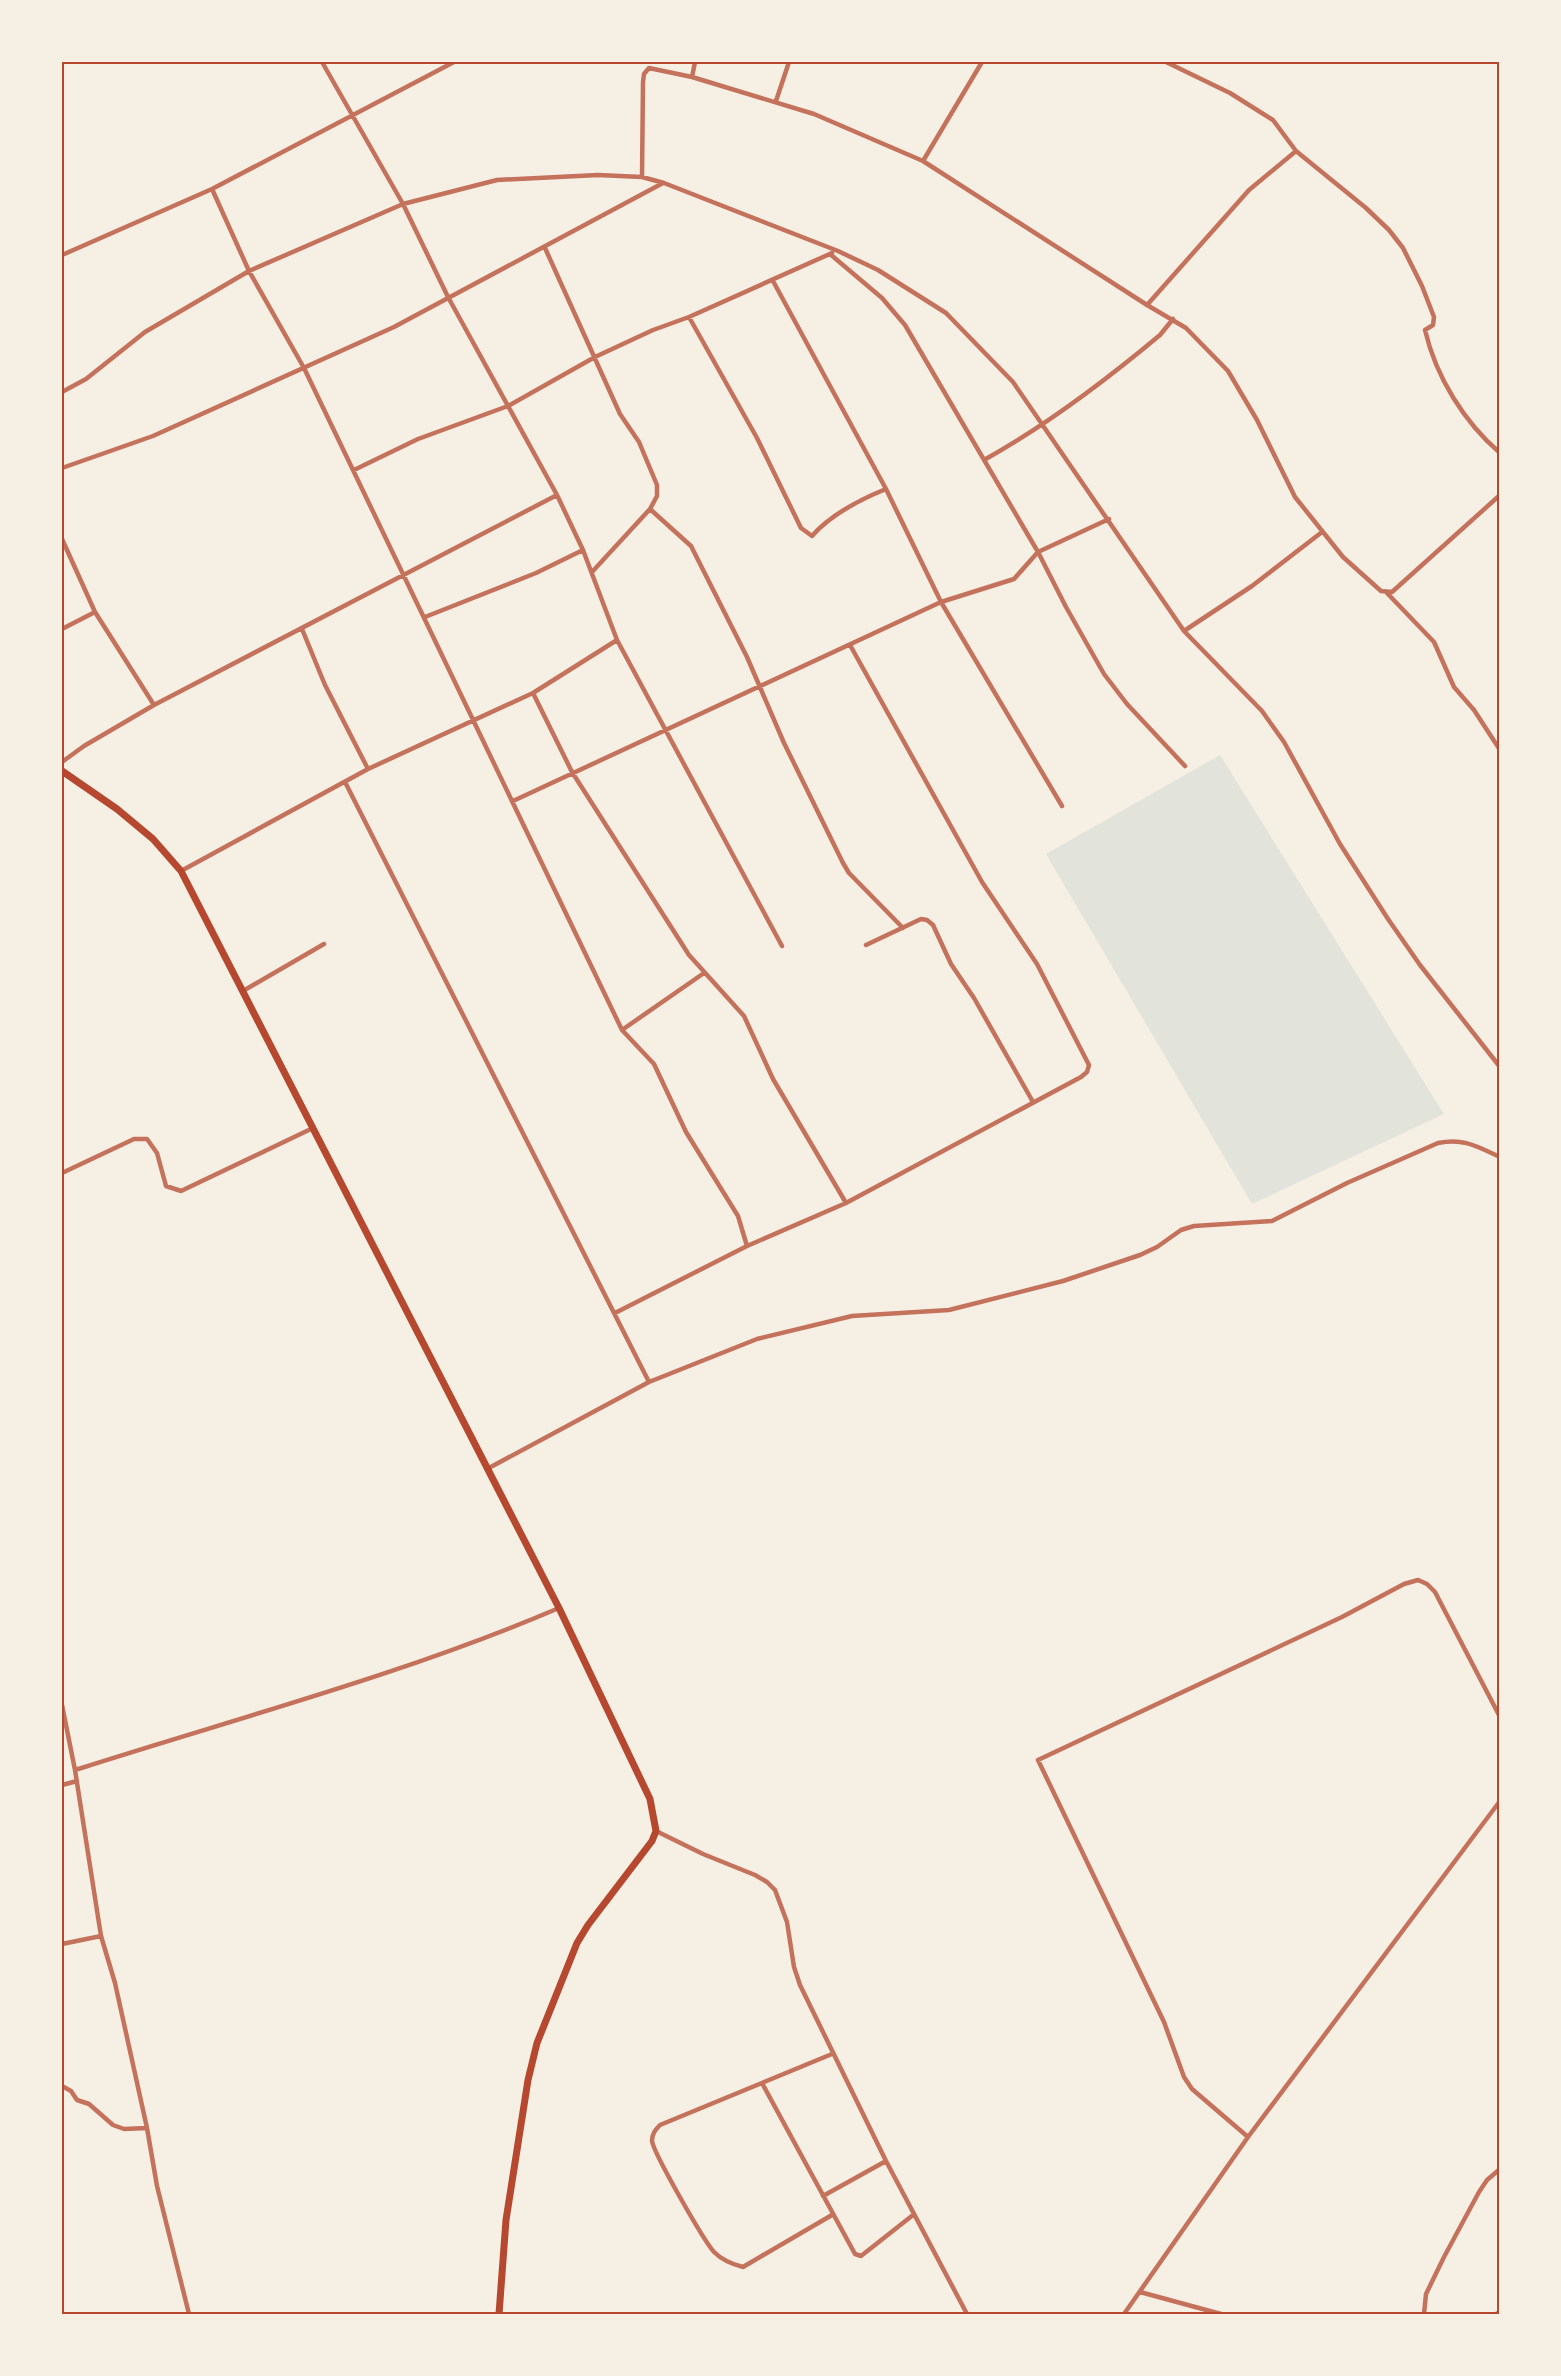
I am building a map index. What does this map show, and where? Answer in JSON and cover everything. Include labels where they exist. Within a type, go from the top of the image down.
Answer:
[{"type":"main road","points":[[62,771],[117,809],[153,839],[181,871],[559,1608],[650,1799],[656,1831],[652,1841],[642,1857],[602,1905],[577,1943],[537,2043],[528,2080],[506,2220],[499,2314]]},
{"type":"street","points":[[322,62],[354,114],[403,204],[448,297],[557,495],[583,550],[617,640],[782,946]]},
{"type":"street","points":[[62,255],[212,189],[454,62]]},
{"type":"street","points":[[692,77],[695,62]]},
{"type":"street","points":[[776,101],[789,62]]},
{"type":"street","points":[[923,161],[982,62]]},
{"type":"street","points":[[1166,62],[1230,93],[1273,120],[1296,151],[1366,208],[1389,230],[1403,249],[1422,286],[1434,317],[1432,325],[1425,330],[1430,350],[1470,424],[1500,453]]},
{"type":"street","points":[[642,177],[644,74],[649,68],[692,77],[814,114],[923,161],[1173,320],[1199,340],[1228,371],[1257,420],[1295,497],[1343,557],[1381,591],[1387,593],[1434,642],[1440,651],[1448,677],[1454,687],[1474,710],[1500,750]]},
{"type":"street","points":[[1147,305],[1249,190],[1296,151]]},
{"type":"street","points":[[62,392],[86,379],[145,332],[249,271],[403,204],[497,180],[598,175],[642,177],[664,183],[837,250],[878,270],[946,313],[1013,382],[1184,631],[1262,711],[1284,742],[1340,844],[1388,919],[1420,965],[1500,1067]]},
{"type":"street","points":[[62,468],[153,436],[394,327],[664,183]]},
{"type":"street","points":[[212,189],[249,271],[304,368],[354,470],[622,1030],[654,1064],[686,1132],[738,1216],[747,1246]]},
{"type":"street","points":[[545,248],[620,414],[639,442],[657,485],[657,496],[650,509],[592,572]]},
{"type":"street","points":[[354,470],[418,439],[508,406],[595,357],[653,330],[689,318],[773,281],[837,250]]},
{"type":"street","points":[[830,254],[882,298],[905,325],[1038,552],[1104,674],[1127,704],[1185,766]]},
{"type":"street","points":[[773,281],[886,489],[941,602],[1062,806]]},
{"type":"street","points":[[689,318],[757,438],[805,532],[812,536],[835,516],[864,498],[886,489]]},
{"type":"street","points":[[984,459],[1043,425],[1130,360],[1173,320]]},
{"type":"street","points":[[62,762],[84,746],[154,705],[557,495]]},
{"type":"street","points":[[1387,593],[1392,592],[1500,495]]},
{"type":"street","points":[[650,509],[691,546],[747,657],[784,743],[849,873],[903,928]]},
{"type":"street","points":[[513,801],[941,602],[1014,579],[1038,552],[1109,519]]},
{"type":"street","points":[[1184,631],[1252,586],[1322,532]]},
{"type":"street","points":[[62,539],[95,612],[154,705]]},
{"type":"street","points":[[425,617],[537,573],[583,550]]},
{"type":"street","points":[[62,629],[95,612]]},
{"type":"street","points":[[302,629],[325,685],[368,769]]},
{"type":"street","points":[[181,871],[368,769],[533,693],[617,640]]},
{"type":"street","points":[[615,1313],[747,1246],[846,1203],[1081,1077],[1089,1065],[1036,964],[982,882],[850,645]]},
{"type":"street","points":[[533,693],[572,772],[689,955],[744,1016],[773,1079],[846,1203]]},
{"type":"street","points":[[345,782],[649,1382]]},
{"type":"street","points":[[866,945],[921,919],[933,925],[951,964],[974,998],[1033,1102]]},
{"type":"street","points":[[243,991],[324,944]]},
{"type":"street","points":[[622,1030],[704,973]]},
{"type":"street","points":[[62,1173],[134,1139],[147,1139],[157,1153],[166,1185],[181,1191],[314,1127]]},
{"type":"street","points":[[486,1469],[649,1382],[757,1339],[875,1313],[906,1314],[949,1310],[1063,1281],[1140,1255],[1181,1230],[1194,1226],[1272,1221],[1347,1183],[1438,1143],[1452,1140],[1464,1141],[1500,1157]]},
{"type":"street","points":[[1248,2137],[1192,2089],[1184,2077],[1164,2022],[1038,1760],[1342,1617],[1404,1584],[1418,1580],[1427,1584],[1435,1592],[1500,1717]]},
{"type":"street","points":[[75,1770],[292,1704],[469,1646],[559,1608]]},
{"type":"street","points":[[62,1706],[77,1781],[101,1936],[115,1983],[147,2128],[157,2186],[189,2314]]},
{"type":"street","points":[[62,1785],[77,1781]]},
{"type":"street","points":[[1124,2314],[1248,2137],[1500,1801]]},
{"type":"street","points":[[656,1831],[703,1854],[755,1875],[776,1890],[787,1922],[794,1967],[800,1985],[913,2215],[967,2314]]},
{"type":"street","points":[[62,1944],[101,1936]]},
{"type":"street","points":[[832,2054],[660,2125],[654,2132],[652,2142],[663,2167],[712,2250],[732,2264],[743,2267],[832,2215]]},
{"type":"street","points":[[762,2083],[832,2215],[858,2257],[913,2215]]},
{"type":"street","points":[[62,2086],[71,2091],[76,2100],[89,2104],[113,2125],[124,2129],[147,2128]]},
{"type":"street","points":[[823,2196],[886,2161]]},
{"type":"street","points":[[1424,2314],[1426,2294],[1444,2257],[1487,2180],[1500,2169]]},
{"type":"street","points":[[1140,2292],[1220,2314]]},
{"type":"street","points":[[1496,2314],[1500,2312]]},
{"type":"shaded area","points":[[1220,755],[1444,1114],[1252,1204],[1046,854]]}]
